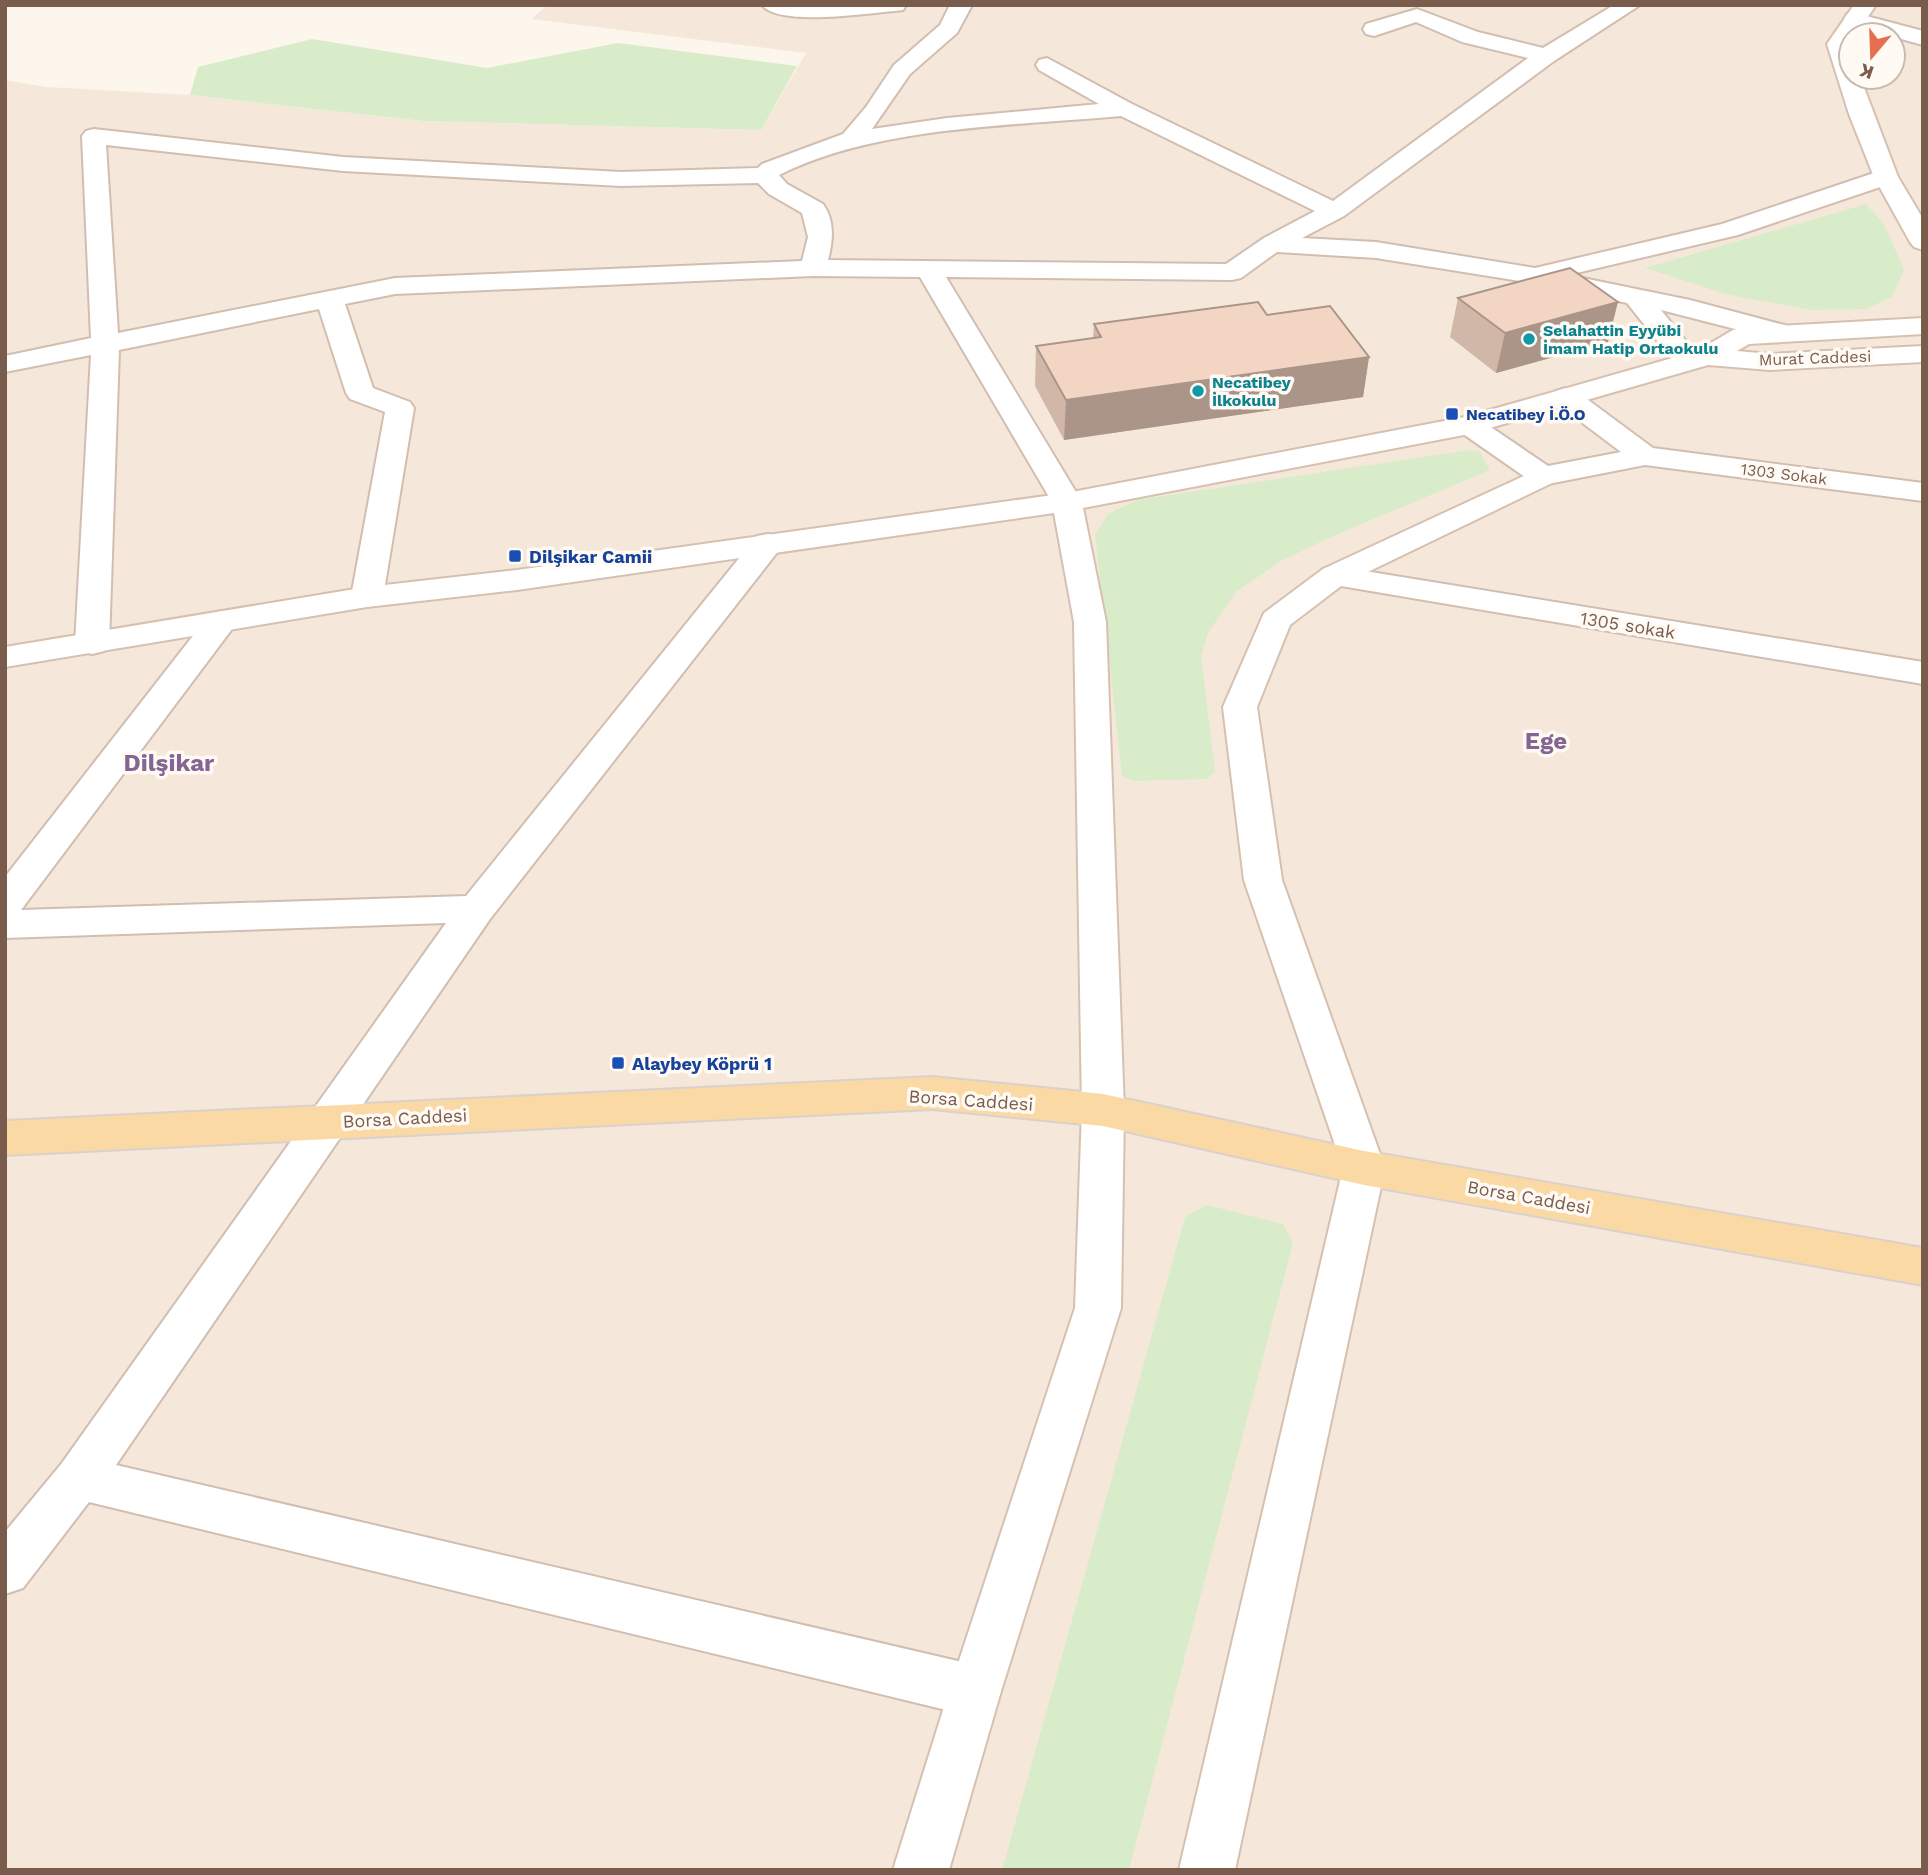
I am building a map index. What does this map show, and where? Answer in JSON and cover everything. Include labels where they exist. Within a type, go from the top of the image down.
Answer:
[{"type":"main road","name":"Borsa Caddesi","points":[[5,1138],[932,1093],[1103,1111],[1364,1168],[1923,1267]]},
{"type":"street","points":[[773,5],[789,11],[895,5]]},
{"type":"street","points":[[851,139],[875,111],[902,70],[949,28],[961,5]]},
{"type":"street","points":[[5,364],[395,286],[813,268],[1232,272],[1272,244],[1335,211],[1546,56],[1629,5]]},
{"type":"street","points":[[1923,38],[1852,11],[1838,44],[1861,114],[1886,177],[1923,243]]},
{"type":"street","points":[[1374,29],[1417,15],[1469,37],[1546,56]]},
{"type":"street","points":[[1047,65],[1124,109],[1335,211]]},
{"type":"street","points":[[92,644],[105,342],[94,136],[343,164],[621,179],[765,175],[771,169],[851,139],[947,125],[1124,109]]},
{"type":"street","points":[[765,175],[778,189],[814,209],[821,237],[813,268]]},
{"type":"street","points":[[1532,275],[1729,230],[1886,177]]},
{"type":"street","points":[[1272,244],[1376,250],[1532,275],[1690,308],[1778,332]]},
{"type":"street","points":[[921,1870],[975,1690],[1098,1308],[1103,1111],[1090,622],[1067,502],[928,269]]},
{"type":"street","points":[[1636,297],[1698,359]]},
{"type":"street","points":[[330,300],[360,393],[400,408],[367,597]]},
{"type":"street","points":[[5,657],[367,597],[517,580],[1067,502],[1469,425],[1698,359],[1743,336],[1923,326]]},
{"type":"street","name":"Murat Caddesi","points":[[1698,359],[1770,362],[1923,354]]},
{"type":"street","points":[[1566,397],[1645,456]]},
{"type":"street","points":[[1469,425],[1543,476]]},
{"type":"street","points":[[1207,1870],[1364,1168],[1263,880],[1240,707],[1276,620],[1334,576],[1543,476],[1645,456]]},
{"type":"street","name":"1303 Sokak","points":[[1645,456],[1923,492]]},
{"type":"street","points":[[5,1572],[79,1478],[477,909],[768,543]]},
{"type":"street","name":"1305 sokak","points":[[1334,576],[1923,673]]},
{"type":"street","points":[[5,904],[222,621]]},
{"type":"street","points":[[5,924],[477,909]]},
{"type":"street","points":[[79,1478],[975,1690]]},
{"type":"shaded area","points":[[547,5],[1923,5],[1923,1870],[5,1870],[5,80],[47,87],[190,95],[423,121],[761,130],[806,53],[532,19]]},
{"type":"green space","points":[[312,39],[487,68],[618,43],[797,66],[761,130],[423,121],[190,95],[198,67]]},
{"type":"green space","points":[[1866,204],[1884,224],[1904,270],[1892,297],[1866,309],[1811,310],[1725,294],[1645,268]]},
{"type":"green space","points":[[1470,450],[1480,452],[1490,470],[1331,537],[1279,562],[1236,592],[1208,633],[1201,656],[1215,772],[1207,779],[1134,781],[1122,776],[1095,535],[1108,514],[1137,500]]},
{"type":"green space","points":[[1207,1205],[1283,1224],[1293,1243],[1129,1870],[1002,1870],[1185,1217]]},
{"type":"building","points":[[1570,268],[1618,302],[1505,333],[1458,298]]},
{"type":"building","points":[[1258,302],[1267,315],[1330,306],[1369,357],[1066,400],[1036,346],[1101,337],[1094,324]]},
{"type":"place","name":"Selahattin Eyyübi İmam Hatip Ortaokulu","points":[[1529,339]]},
{"type":"place","name":"Necatibey İlkokulu","points":[[1198,391]]},
{"type":"place","name":"Necatibey İ.Ö.O","points":[[1452,414]]},
{"type":"place","name":"Dilşikar Camii","points":[[515,556]]},
{"type":"place","name":"Alaybey Köprü 1","points":[[618,1063]]},
{"type":"district","name":"Ege","points":[[1546,741]]},
{"type":"district","name":"Dilşikar","points":[[169,763]]}]
